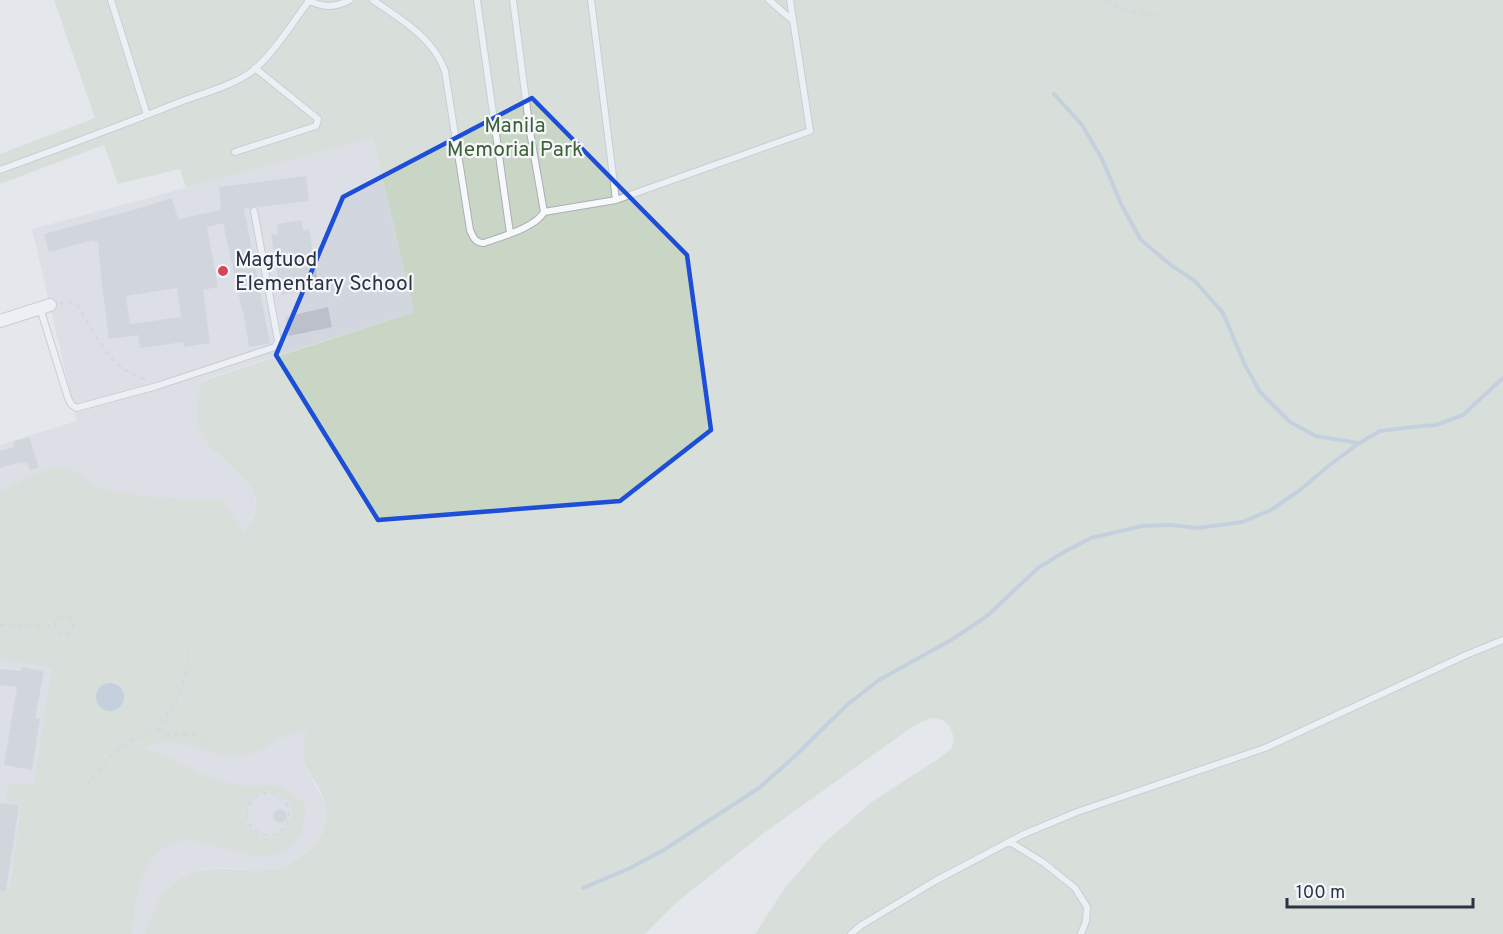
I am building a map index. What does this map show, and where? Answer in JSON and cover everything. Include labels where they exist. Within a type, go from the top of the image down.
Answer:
[{"type":"street","points":[[0,321],[45,306]]},
{"type":"lane","points":[[111,0],[147,115]]},
{"type":"lane","points":[[0,170],[230,83],[255,68],[273,49],[308,0],[329,7],[350,0]]},
{"type":"lane","points":[[373,0],[418,32],[441,61],[445,71],[470,230],[479,243],[530,225],[544,212],[616,200],[810,131],[790,0]]},
{"type":"lane","points":[[477,0],[510,233]]},
{"type":"lane","points":[[513,0],[530,132],[544,212]]},
{"type":"lane","points":[[591,0],[616,200]]},
{"type":"lane","points":[[769,0],[792,21]]},
{"type":"lane","points":[[235,152],[316,126],[318,119],[255,68]]},
{"type":"lane","points":[[45,306],[68,398],[76,408],[157,386],[269,350],[278,341],[254,211]]},
{"type":"lane","points":[[851,934],[860,926],[935,881],[1024,834],[1077,812],[1266,748],[1503,640]]},
{"type":"lane","points":[[1011,842],[1044,863],[1076,888],[1087,907],[1086,921],[1080,934]]},
{"type":"path","points":[[1107,0],[1116,6],[1137,12],[1170,16]]},
{"type":"path","points":[[45,306],[68,301],[77,305],[113,359],[123,369],[157,386]]},
{"type":"path","points":[[65,616],[72,619],[74,627],[69,633],[62,634],[55,626],[58,618],[65,616]]},
{"type":"path","points":[[0,625],[55,626]]},
{"type":"path","points":[[87,786],[117,750],[134,739],[157,730],[182,688],[186,675],[188,650]]},
{"type":"path","points":[[157,730],[170,735],[194,735],[211,742]]},
{"type":"path","points":[[270,792],[284,799],[288,806],[288,821],[278,832],[263,834],[250,825],[247,810],[255,797],[270,792]]},
{"type":"highlighted area","points":[[532,98],[687,255],[711,430],[620,501],[378,520],[276,355],[343,197]]},
{"type":"shaded area","points":[[373,138],[414,312],[202,380],[216,454],[246,480],[254,494],[256,508],[251,521],[328,632],[304,764],[326,805],[326,822],[317,842],[304,854],[283,867],[264,871],[202,869],[186,874],[169,886],[159,901],[144,934],[0,934],[0,445],[77,421],[32,229]]},
{"type":"green space","name":"Manila Memorial Park","points":[[54,0],[1503,0],[1503,934],[755,934],[784,889],[824,843],[873,801],[951,749],[954,739],[950,726],[942,720],[930,718],[915,725],[764,833],[677,902],[645,934],[144,934],[161,896],[182,877],[195,871],[209,869],[266,870],[282,867],[311,849],[318,840],[326,818],[324,800],[303,757],[307,730],[241,757],[222,755],[179,743],[157,744],[145,749],[162,754],[211,778],[240,785],[277,785],[298,798],[304,803],[306,809],[302,832],[295,844],[274,855],[254,856],[190,840],[174,843],[161,850],[151,861],[139,888],[132,934],[0,934],[0,889],[10,890],[21,804],[6,801],[9,783],[34,785],[52,667],[0,660],[0,492],[45,470],[66,468],[97,487],[109,490],[162,498],[222,499],[245,533],[256,508],[255,497],[250,486],[214,450],[200,431],[197,413],[202,381],[414,312],[373,138],[186,188],[180,169],[118,184],[104,145],[0,184],[0,154],[95,118]],"holes":[[[270,791],[285,798],[291,807],[291,817],[286,827],[277,834],[267,837],[257,834],[248,824],[246,817],[245,812],[250,802],[259,794]]]},
{"type":"water","points":[[110,683],[120,687],[124,697],[120,707],[110,711],[100,707],[96,697],[100,687]]},
{"type":"building","points":[[306,176],[309,201],[244,209],[270,343],[249,347],[223,223],[207,227],[218,287],[203,290],[210,343],[184,347],[184,342],[140,348],[138,335],[109,339],[98,241],[93,242],[93,240],[49,252],[44,234],[172,198],[178,219],[221,210],[219,187]],"holes":[[[177,288],[181,317],[130,324],[126,296]]]},
{"type":"building","points":[[302,220],[303,230],[309,229],[319,288],[281,295],[271,235],[278,234],[277,224]]},
{"type":"building","points":[[328,307],[332,327],[289,336],[285,317]]},
{"type":"building","points":[[29,437],[39,467],[30,471],[27,462],[20,464],[20,462],[0,468],[0,451],[15,447],[13,442]]},
{"type":"building","points":[[22,667],[44,671],[35,718],[40,719],[32,770],[4,765],[17,687],[0,685],[0,669],[21,671]]},
{"type":"building","points":[[0,803],[19,805],[6,891],[0,891]]},
{"type":"building","points":[[277,809],[283,809],[287,816],[283,823],[277,823],[273,819],[273,813]]},
{"type":"waterway","points":[[1054,94],[1082,125],[1102,159],[1122,206],[1141,240],[1195,281],[1223,313],[1245,365],[1260,392],[1290,422],[1316,436],[1358,443]]},
{"type":"waterway","points":[[583,888],[628,869],[662,851],[759,788],[848,704],[879,680],[951,640],[987,616],[1038,568],[1064,552],[1091,538],[1142,526],[1171,525],[1198,528],[1242,522],[1271,510],[1358,444],[1380,431],[1436,425],[1463,415],[1503,378]]},
{"type":"place","name":"Magtuod Elementary School","points":[[223,271]]}]
